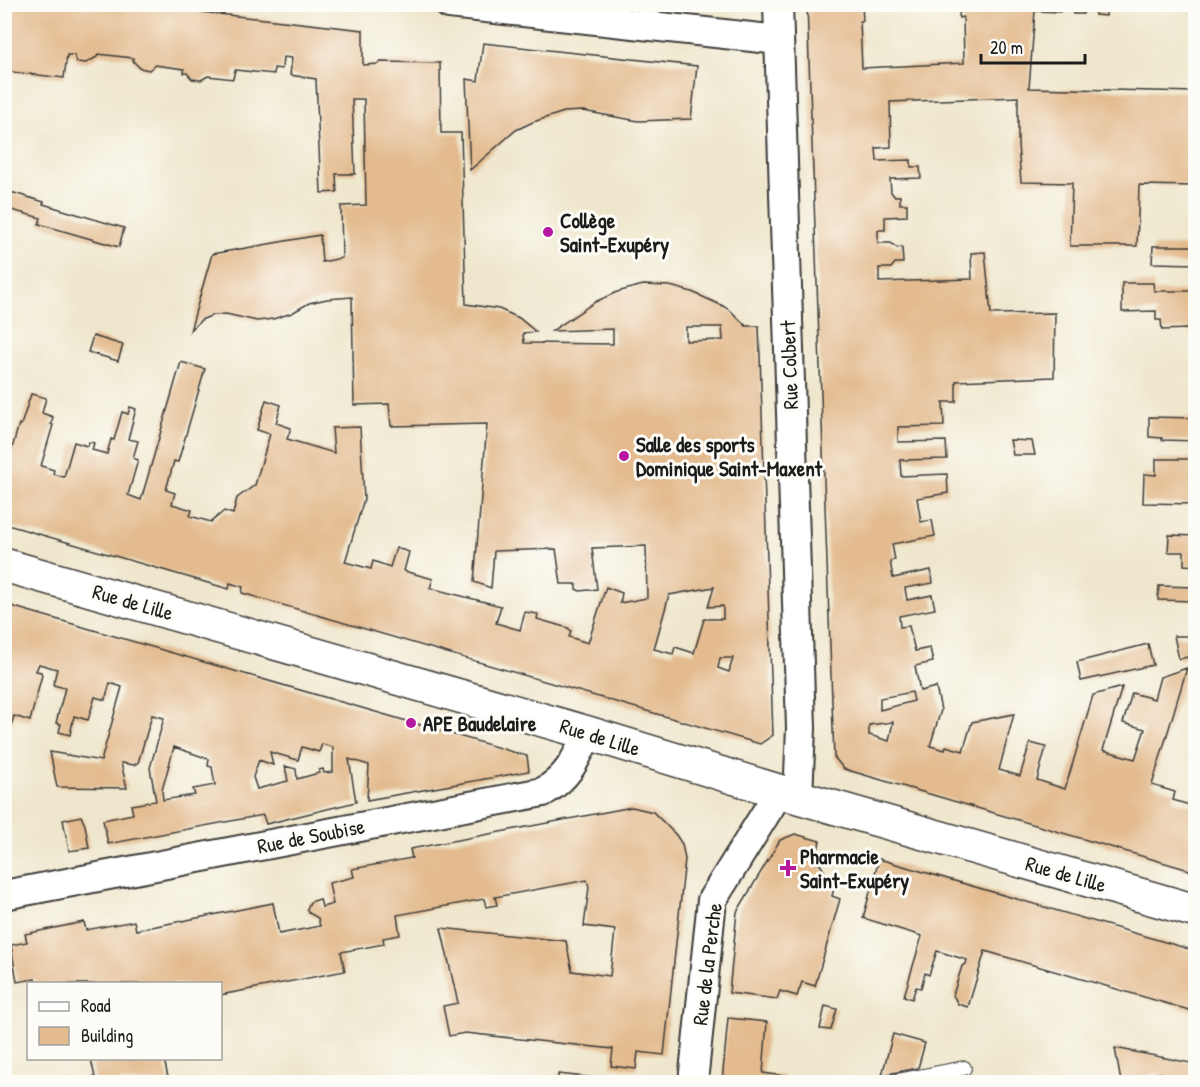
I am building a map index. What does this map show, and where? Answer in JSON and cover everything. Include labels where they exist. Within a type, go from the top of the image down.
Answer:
[{"type":"street","points":[[449,4],[779,40]]},
{"type":"street","name":"Rue Colbert","points":[[778,4],[801,728],[788,795]]},
{"type":"street","name":"Rue de Lille","points":[[4,564],[588,733],[788,795],[1196,911]]},
{"type":"street","name":"Rue de Soubise","points":[[4,895],[543,792],[558,784],[568,773],[588,733]]},
{"type":"street","name":"Rue de la Perche","points":[[693,1083],[712,900],[788,795]]},
{"type":"lane","points":[[892,1083],[964,1068]]},
{"type":"building","points":[[5,4],[129,4],[363,30],[363,65],[379,64],[379,62],[440,63],[441,133],[461,133],[466,304],[499,309],[519,318],[536,332],[523,333],[524,343],[613,344],[613,329],[552,331],[595,302],[617,292],[643,285],[670,286],[692,292],[723,306],[746,326],[759,326],[773,735],[760,744],[242,593],[243,587],[230,583],[229,589],[4,524],[4,458],[9,459],[31,394],[46,398],[42,413],[53,417],[51,424],[53,425],[41,466],[54,470],[53,474],[64,477],[74,442],[87,446],[89,442],[94,443],[92,450],[107,454],[111,439],[114,440],[122,412],[128,414],[130,407],[136,409],[128,439],[138,441],[133,458],[138,460],[128,495],[141,500],[181,362],[205,369],[178,462],[174,461],[166,490],[175,493],[172,504],[192,510],[190,516],[211,522],[224,511],[233,514],[237,498],[255,485],[270,434],[257,430],[266,400],[281,405],[276,423],[291,428],[287,439],[334,453],[332,428],[360,427],[364,499],[345,562],[371,569],[373,561],[390,567],[396,548],[409,552],[404,571],[433,579],[430,588],[501,606],[496,623],[520,630],[525,612],[538,614],[537,619],[568,628],[571,631],[569,637],[588,643],[606,587],[622,593],[620,603],[647,598],[646,546],[592,548],[597,589],[580,591],[576,589],[576,584],[561,584],[556,549],[494,551],[491,588],[474,582],[487,424],[391,426],[389,404],[354,405],[352,297],[309,303],[292,313],[273,319],[257,321],[226,314],[213,315],[201,320],[190,331],[212,254],[320,235],[322,262],[342,258],[341,206],[366,205],[364,99],[352,99],[355,174],[336,174],[337,192],[321,193],[316,79],[290,75],[292,58],[283,57],[282,69],[274,68],[274,74],[235,70],[233,79],[208,76],[201,80],[192,79],[184,73],[184,69],[155,65],[149,70],[140,68],[133,58],[98,54],[86,63],[77,62],[74,55],[67,55],[64,78],[4,71]],"holes":[[[686,327],[722,327],[723,340],[686,341]],[[714,587],[708,607],[723,606],[723,619],[704,619],[694,653],[675,647],[673,654],[654,649],[669,595]],[[720,658],[733,658],[729,672],[718,668]]]},
{"type":"building","points":[[807,4],[862,4],[863,21],[860,21],[862,68],[964,63],[963,17],[959,18],[960,4],[1061,4],[1060,12],[1035,11],[1029,88],[1196,92],[1196,186],[1139,185],[1137,246],[1070,246],[1072,183],[1021,182],[1018,97],[890,102],[891,147],[876,148],[877,161],[911,160],[911,167],[920,167],[921,178],[890,179],[891,192],[894,196],[900,196],[900,204],[907,204],[907,216],[885,217],[885,230],[878,230],[878,243],[891,243],[897,248],[902,247],[903,263],[895,263],[891,268],[879,268],[879,282],[972,279],[971,253],[985,252],[991,314],[1055,313],[1054,377],[956,381],[956,402],[943,402],[944,426],[898,427],[898,442],[946,441],[947,459],[900,460],[901,476],[947,474],[948,493],[917,498],[921,522],[932,520],[935,536],[892,544],[895,560],[890,561],[893,578],[931,570],[933,583],[905,588],[907,600],[932,595],[935,609],[899,616],[900,627],[909,626],[915,651],[930,648],[933,662],[915,666],[920,691],[936,687],[941,710],[930,746],[945,750],[946,746],[963,751],[972,722],[1014,714],[999,770],[1020,776],[1030,743],[1046,747],[1037,780],[1065,789],[1093,695],[1122,687],[1103,750],[1135,759],[1145,729],[1123,723],[1132,693],[1154,699],[1160,677],[1187,668],[1152,785],[1175,792],[1173,800],[1196,807],[1196,872],[844,769],[834,757]],"holes":[[[912,692],[914,701],[880,710],[880,698]],[[893,722],[889,741],[869,735],[869,725]]]},
{"type":"building","points":[[1073,4],[1083,4],[1083,14],[1073,14]]},
{"type":"building","points":[[1096,4],[1107,4],[1106,16],[1095,15]]},
{"type":"building","points":[[483,43],[697,66],[691,119],[638,121],[583,111],[564,112],[516,130],[470,170],[466,79],[478,81]]},
{"type":"building","points":[[4,190],[124,228],[119,247],[39,224],[41,218],[4,208]]},
{"type":"building","points":[[1153,246],[1196,246],[1196,264],[1152,263]]},
{"type":"building","points":[[1122,283],[1153,283],[1154,291],[1196,291],[1196,333],[1191,334],[1187,329],[1162,330],[1161,320],[1156,320],[1156,311],[1122,312]]},
{"type":"building","points":[[93,336],[123,345],[118,361],[88,352]]},
{"type":"building","points":[[1149,417],[1196,418],[1196,441],[1162,440],[1162,438],[1149,437]]},
{"type":"building","points":[[1010,440],[1032,441],[1035,455],[1013,455]]},
{"type":"building","points":[[1156,459],[1196,459],[1196,504],[1143,503],[1144,474],[1156,475]]},
{"type":"building","points":[[1169,535],[1196,536],[1196,566],[1184,565],[1184,552],[1168,552]]},
{"type":"building","points":[[1159,586],[1196,587],[1196,601],[1158,600]]},
{"type":"building","points":[[4,604],[527,756],[529,771],[367,800],[369,765],[349,759],[356,802],[266,824],[263,815],[108,844],[103,820],[133,814],[131,805],[156,801],[150,768],[164,718],[152,715],[138,763],[134,765],[121,763],[127,788],[57,787],[50,752],[101,761],[122,687],[110,683],[105,700],[95,697],[88,720],[74,716],[70,735],[59,732],[61,724],[56,723],[65,688],[53,685],[57,669],[39,664],[36,671],[41,672],[42,675],[30,721],[14,716],[7,739],[4,738]],"holes":[[[322,744],[333,747],[333,772],[324,773],[323,769],[319,770],[319,773],[297,779],[296,769],[285,766],[288,781],[257,789],[253,777],[259,760],[273,765],[270,752],[298,760],[302,747],[319,752]],[[174,747],[209,759],[208,766],[212,767],[215,785],[193,789],[195,795],[163,800],[162,790]]]},
{"type":"building","points":[[1174,636],[1196,636],[1196,655],[1179,659]]},
{"type":"building","points":[[1148,644],[1153,665],[1081,681],[1077,662]]},
{"type":"building","points":[[632,807],[653,812],[676,835],[682,844],[685,859],[664,1055],[638,1052],[636,1069],[611,1066],[613,1049],[465,1033],[449,1036],[443,1006],[458,1003],[441,928],[566,941],[572,971],[610,976],[615,930],[584,926],[589,887],[587,880],[495,897],[497,905],[486,907],[484,899],[397,915],[400,935],[383,938],[384,944],[341,952],[345,971],[222,995],[222,982],[36,982],[35,979],[17,982],[11,945],[27,942],[25,934],[84,922],[86,930],[134,921],[136,930],[273,903],[279,934],[320,926],[318,918],[309,913],[307,909],[310,902],[320,899],[322,907],[333,904],[329,883],[354,877],[352,869],[412,858],[410,849]]},
{"type":"building","points":[[81,816],[89,848],[69,851],[63,820]]},
{"type":"building","points":[[795,834],[820,841],[815,863],[820,864],[834,888],[832,896],[840,899],[815,986],[802,982],[797,996],[780,991],[777,999],[729,993],[737,912],[780,840]]},
{"type":"building","points":[[879,859],[1196,951],[1196,1012],[985,951],[968,1007],[958,1004],[953,995],[962,966],[967,960],[937,951],[929,975],[925,973],[921,988],[916,987],[912,999],[904,996],[922,936],[863,918]]},
{"type":"building","points":[[825,1006],[837,1009],[831,1030],[820,1029]]},
{"type":"building","points":[[728,1018],[767,1022],[763,1073],[784,1076],[783,1082],[722,1082]]},
{"type":"building","points":[[893,1034],[925,1043],[918,1068],[882,1075]]},
{"type":"building","points":[[1115,1048],[1196,1064],[1196,1082],[1163,1082],[1162,1073],[1149,1074],[1155,1082],[1121,1082]]},
{"type":"building","points":[[91,1060],[164,1060],[169,1082],[96,1082]]},
{"type":"building","points":[[558,1074],[595,1078],[595,1082],[558,1082]]},
{"type":"place","name":"Collège Saint-Exupéry","points":[[548,232]]},
{"type":"place","name":"Salle des sports Dominique Saint-Maxent","points":[[624,456]]},
{"type":"place","name":"APE Baudelaire","points":[[411,723]]},
{"type":"place","name":"Pharmacie Saint-Exupéry","points":[[788,868]]}]
